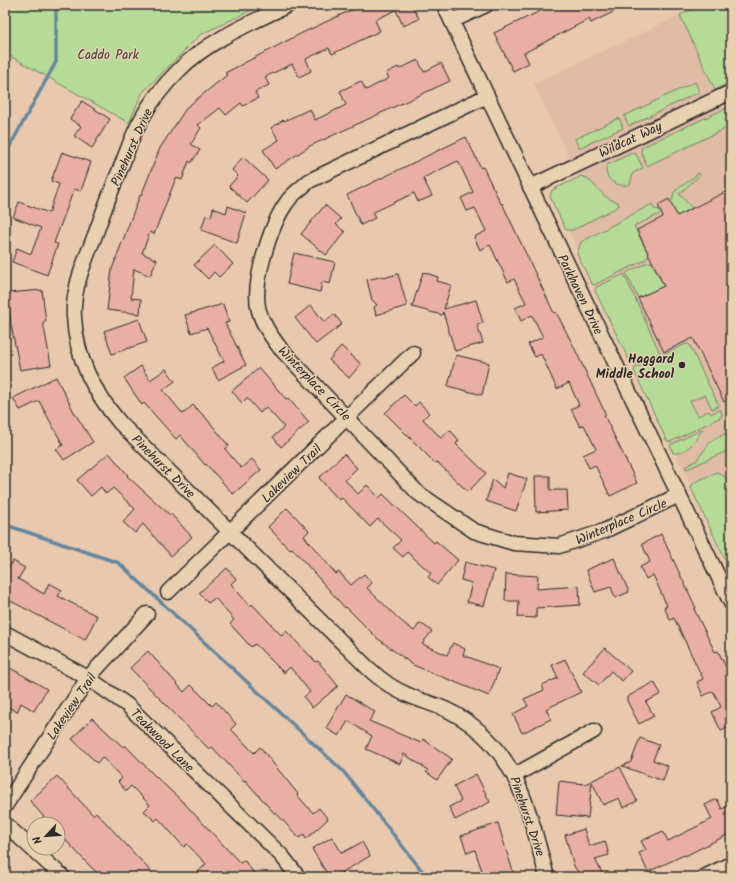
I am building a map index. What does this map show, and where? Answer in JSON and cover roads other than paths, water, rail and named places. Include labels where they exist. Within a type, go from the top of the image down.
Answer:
[{"type":"street","name":"Pinehurst Drive","points":[[288,5],[214,43],[191,59],[163,87],[139,122],[82,269],[75,299],[74,316],[79,353],[87,373],[105,405],[120,423],[382,680],[407,695],[454,713],[487,738],[504,757],[515,775],[529,811],[547,877]]},
{"type":"street","name":"Parkhaven Drive","points":[[444,5],[530,187],[731,603]]},
{"type":"street","points":[[452,21],[486,5]]},
{"type":"street","name":"Wildcat Way","points":[[530,187],[731,92]]},
{"type":"street","name":"Winterplace Circle","points":[[487,96],[309,181],[287,201],[273,230],[263,257],[258,285],[258,309],[266,329],[280,348],[418,493],[474,531],[514,543],[559,546],[604,531],[679,495]]},
{"type":"street","name":"Lakeview Trail","points":[[168,592],[413,353]]},
{"type":"street","name":"Lakeview Trail","points":[[5,806],[88,678],[147,614]]},
{"type":"street","name":"Teakwood Lane","points":[[5,633],[88,678],[127,705],[282,856],[298,877]]},
{"type":"street","points":[[515,775],[594,731]]},
{"type":"street","points":[[5,824],[63,877]]},
{"type":"street","points":[[704,877],[731,864]]},
{"type":"waterway","points":[[5,155],[56,62],[56,5]]},
{"type":"waterway","points":[[5,515],[9,526],[119,563],[343,771],[427,877]]},
{"type":"place","name":"Haggard Middle School","points":[[682,365]]},
{"type":"park label","name":"Caddo Park","points":[[108,54]]}]
